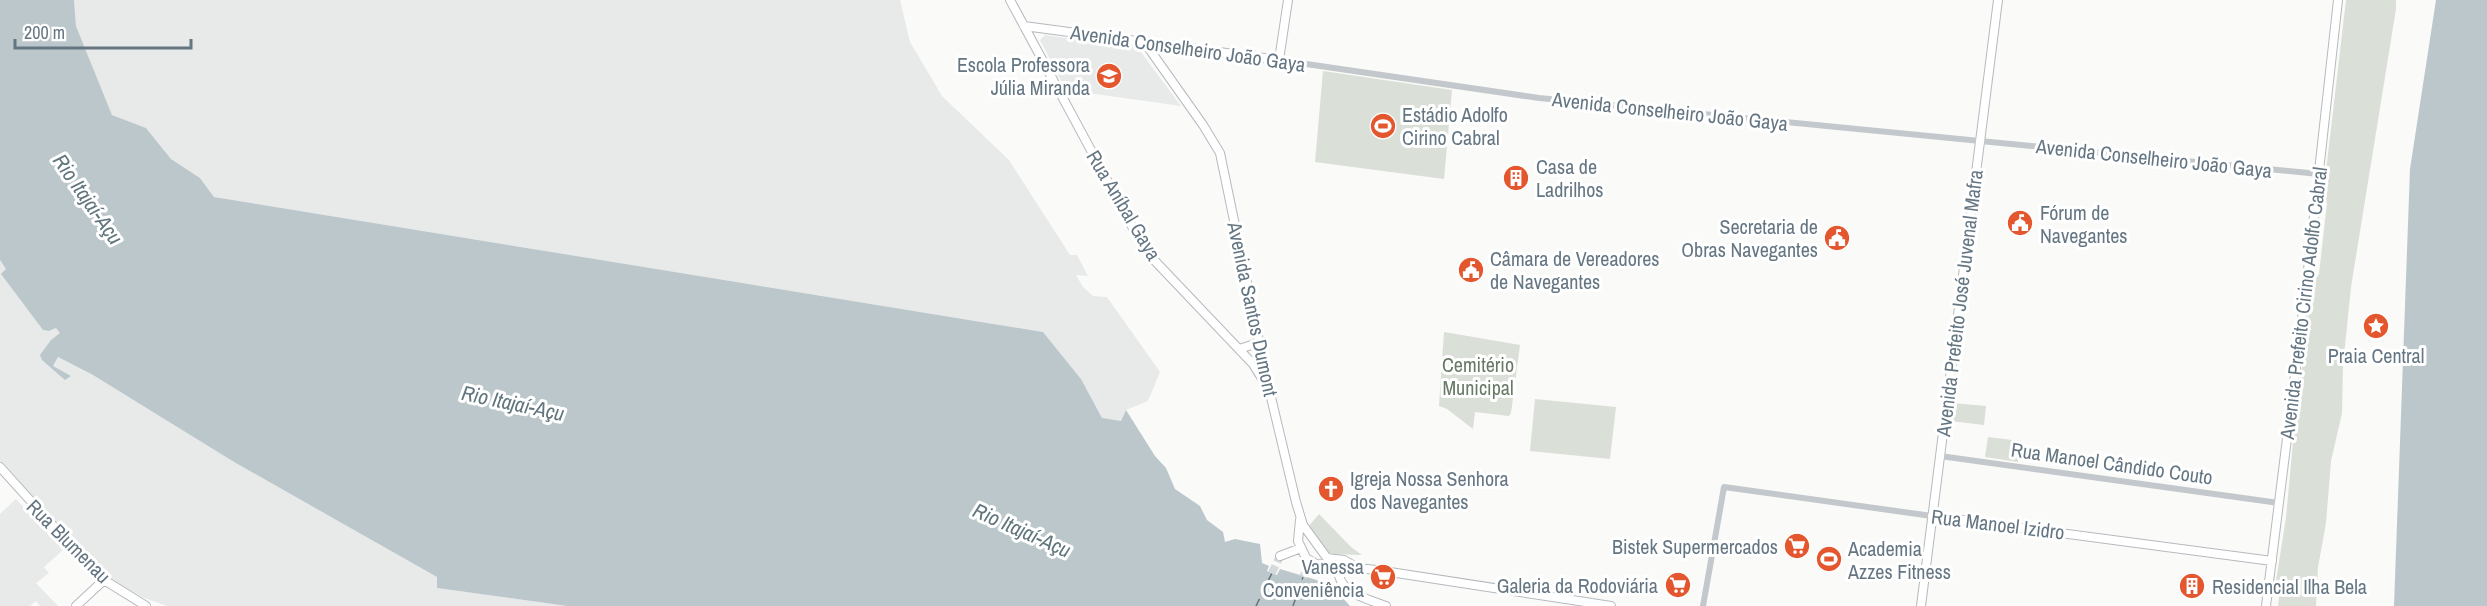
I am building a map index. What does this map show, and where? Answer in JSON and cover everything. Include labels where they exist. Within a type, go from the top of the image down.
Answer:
[{"type":"main road","name":"Rua Aníbal Gaya","points":[[1010,0],[1141,243],[1155,261],[1253,364],[1269,389]]},
{"type":"main road","points":[[1279,60],[1288,0]]},
{"type":"main road","name":"Avenida Prefeito José Juvenal Mafra","points":[[1921,606],[1998,0]]},
{"type":"main road","name":"Avenida Prefeito Cirino Adolfo Cabral","points":[[2266,606],[2338,0]]},
{"type":"main road","name":"Avenida Conselheiro João Gaya","points":[[1024,26],[1279,60]]},
{"type":"main road","name":"Avenida Santos Dumont","points":[[1145,43],[1220,153],[1269,389],[1303,525],[1327,558],[1344,560],[1356,567]]},
{"type":"main road","points":[[1239,349],[1260,342]]},
{"type":"main road","name":"Rua Blumenau","points":[[0,467],[104,580],[146,606]]},
{"type":"main road","name":"Rua Manoel Izidro","points":[[1932,516],[2272,561]]},
{"type":"main road","points":[[1300,517],[1297,537],[1311,564],[1356,567],[1611,606]]},
{"type":"main road","points":[[1280,556],[1301,548]]},
{"type":"main road","points":[[1339,565],[1338,577],[1342,586],[1386,606]]},
{"type":"main road","points":[[76,606],[104,580]]},
{"type":"street","name":"Avenida Conselheiro João Gaya","points":[[1279,60],[1539,98],[2319,174]]},
{"type":"street","name":"Rua Manoel Cândido Couto","points":[[1940,456],[2279,503]]},
{"type":"street","name":"Rua Manoel Izidro","points":[[1703,606],[1724,487],[1932,516]]},
{"type":"shaded area","points":[[74,0],[900,0],[910,42],[942,96],[1009,160],[1070,255],[1077,255],[1088,276],[1076,275],[1083,287],[1093,296],[1107,297],[1160,372],[1148,401],[1126,410],[1121,421],[1109,421],[1102,418],[1081,379],[1043,332],[214,197],[200,178],[171,159],[146,128],[112,115],[76,26]]},
{"type":"shaded area","name":"Escola Professora Júlia Miranda","points":[[1045,35],[1138,48],[1181,106],[1081,92],[1070,98],[1040,40]]},
{"type":"shaded area","points":[[0,260],[6,269],[2,274],[43,330],[49,331],[56,328],[61,333],[51,340],[53,366],[58,357],[93,375],[234,462],[437,577],[437,588],[567,606],[167,606],[142,597],[117,583],[103,573],[0,462]]},
{"type":"shaded area","points":[[16,499],[63,550],[44,567],[49,573],[36,583],[58,606],[40,606],[36,601],[30,606],[0,606],[0,514]]},
{"type":"green space","points":[[2346,0],[2396,0],[2396,9],[2351,287],[2343,365],[2342,413],[2331,461],[2326,523],[2318,567],[2316,606],[2278,606],[2279,598],[2275,587],[2286,518],[2295,420],[2300,410],[2298,399],[2313,282],[2319,274],[2327,203],[2323,197]]},
{"type":"green space","name":"Estádio Adolfo Cirino Cabral","points":[[1323,71],[1452,90],[1444,179],[1315,162]]},
{"type":"green space","name":"Cemitério Municipal","points":[[1444,332],[1520,345],[1509,416],[1475,412],[1473,429],[1447,409],[1439,406]]},
{"type":"green space","points":[[1535,399],[1616,407],[1610,459],[1530,451]]},
{"type":"green space","points":[[1953,403],[1986,406],[1984,425],[1951,421]]},
{"type":"green space","points":[[1988,437],[2020,441],[2018,462],[1985,457]]},
{"type":"green space","points":[[1319,514],[1351,547],[1362,555],[1330,554],[1324,550],[1308,527]]},
{"type":"water","name":"Rio Itajaí-Açu","points":[[0,0],[74,0],[76,26],[112,115],[146,128],[171,159],[200,178],[214,197],[1043,332],[1081,379],[1102,418],[1121,421],[1126,410],[1155,456],[1166,468],[1175,489],[1200,506],[1207,520],[1223,532],[1225,542],[1235,539],[1260,544],[1262,563],[1269,566],[1267,571],[1277,575],[1280,569],[1330,584],[1350,606],[567,606],[437,588],[437,577],[234,462],[93,375],[58,357],[53,366],[71,376],[65,380],[42,360],[40,355],[51,340],[60,333],[56,328],[49,331],[43,330],[1,274],[6,269],[0,260]]},
{"type":"water","points":[[2436,0],[2487,0],[2487,606],[2394,606],[2410,169]]},
{"type":"ferry route","points":[[1256,606],[1272,573]]},
{"type":"ferry route","points":[[1293,606],[1303,577]]},
{"type":"tunnel","points":[[1272,573],[1280,556]]},
{"type":"tunnel","points":[[1303,577],[1309,567]]},
{"type":"place","name":"Escola Professora Júlia Miranda","points":[[1109,76]]},
{"type":"place","name":"Estádio Adolfo Cirino Cabral","points":[[1383,126]]},
{"type":"place","name":"Casa de Ladrilhos","points":[[1516,178]]},
{"type":"place","name":"Fórum de Navegantes","points":[[2020,223]]},
{"type":"place","name":"Secretaria de Obras Navegantes","points":[[1837,238]]},
{"type":"place","name":"Câmara de Vereadores de Navegantes","points":[[1471,270]]},
{"type":"place","name":"Praia Central","points":[[2376,326]]},
{"type":"place","name":"Igreja Nossa Senhora dos Navegantes","points":[[1331,489]]},
{"type":"place","name":"Bistek Supermercados","points":[[1797,546]]},
{"type":"place","name":"Academia Azzes Fitness","points":[[1829,559]]},
{"type":"place","name":"Vanessa Conveniência","points":[[1383,577]]},
{"type":"place","name":"Galeria da Rodoviária","points":[[1678,585]]},
{"type":"place","name":"Residencial Ilha Bela","points":[[2192,586]]}]
